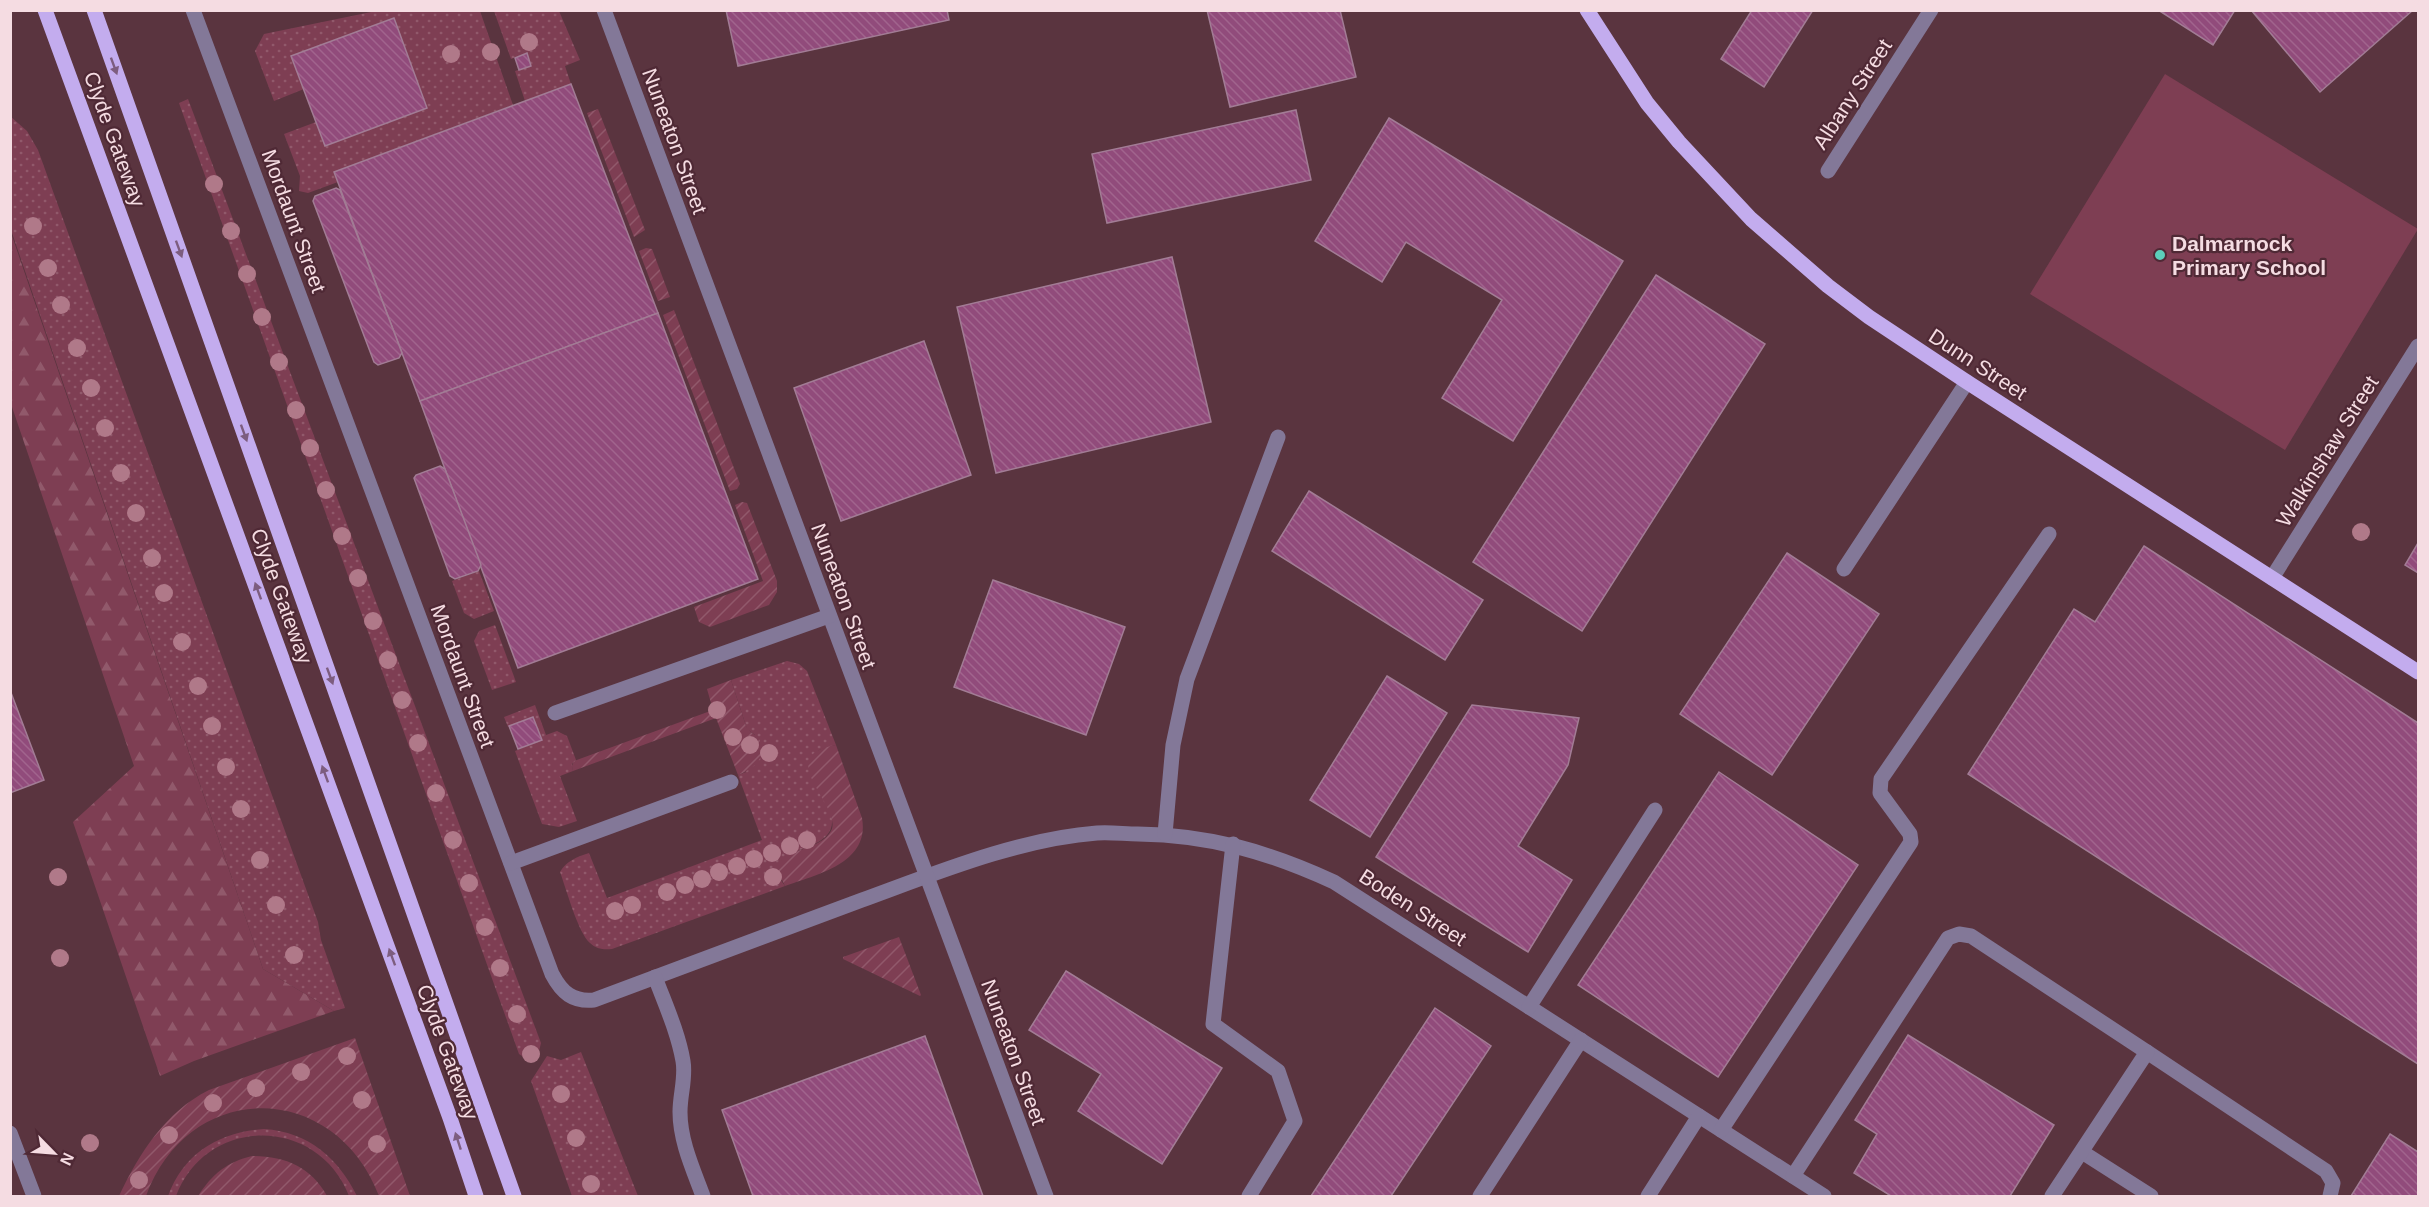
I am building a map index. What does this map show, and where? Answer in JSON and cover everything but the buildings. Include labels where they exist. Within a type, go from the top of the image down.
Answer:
[{"type":"main road","name":"Clyde Gateway","points":[[45,10],[446,1106],[476,1197]]},
{"type":"main road","name":"Clyde Gateway","points":[[94,10],[514,1197]]},
{"type":"main road","name":"Dunn Street","points":[[1587,10],[1647,103],[1751,219],[1796,260],[1869,317],[1967,382],[2418,672]]},
{"type":"street","name":"Mordaunt Street","points":[[193,10],[552,975],[564,992],[572,998],[583,1001],[594,1000],[926,876]]},
{"type":"street","name":"Nuneaton Street","points":[[604,10],[1046,1197]]},
{"type":"street","name":"Albany Street","points":[[1828,171],[1931,10]]},
{"type":"street","name":"Walkinshaw Street","points":[[2272,578],[2418,346]]},
{"type":"street","points":[[1845,569],[1967,382]]},
{"type":"street","points":[[1165,834],[1173,745],[1187,679],[1278,437]]},
{"type":"street","points":[[1721,1130],[1911,842],[1910,834],[1880,793],[1881,779],[2049,534]]},
{"type":"street","points":[[555,713],[829,616]]},
{"type":"street","points":[[511,864],[731,782]]},
{"type":"street","points":[[1529,1007],[1655,810]]},
{"type":"street","name":"Boden Street","points":[[926,876],[991,856],[1060,839],[1098,833],[1165,834],[1233,844],[1272,855],[1335,882],[1824,1197]]},
{"type":"street","points":[[1233,844],[1213,1024],[1278,1071],[1295,1121],[1249,1197]]},
{"type":"street","points":[[1793,1176],[1948,938],[1959,934],[1971,936],[2326,1171],[2333,1183],[2330,1197]]},
{"type":"street","points":[[655,977],[682,1054],[684,1076],[680,1110],[682,1134],[703,1197]]},
{"type":"street","points":[[1480,1197],[1581,1040]]},
{"type":"street","points":[[2052,1197],[2147,1052]]},
{"type":"street","points":[[1648,1197],[1699,1116]]},
{"type":"street","points":[[10,1133],[34,1197]]},
{"type":"street","points":[[2082,1152],[2151,1197]]},
{"type":"green space","points":[[376,11],[480,11],[513,105],[334,172],[338,182],[308,193],[299,191],[300,176],[284,134],[316,122],[325,146],[427,108],[394,18],[304,89],[274,101],[255,51],[264,34]]},
{"type":"green space","points":[[494,11],[559,11],[580,60],[565,66],[571,84],[525,101],[515,71],[531,66],[527,53],[511,59]]},
{"type":"green space","points":[[2165,74],[2418,229],[2285,450],[2030,294]]},
{"type":"green space","points":[[188,99],[541,1043],[538,1055],[528,1060],[519,1054],[179,103]]},
{"type":"green space","points":[[598,109],[645,230],[634,237],[587,113]]},
{"type":"green space","points":[[10,116],[27,131],[38,150],[318,922],[321,940],[345,1008],[334,1011],[263,969],[11,230]]},
{"type":"green space","points":[[10,230],[263,969],[334,1011],[194,1061],[160,1076],[73,822],[134,766],[11,404]]},
{"type":"green space","points":[[646,248],[652,249],[670,297],[658,301],[639,251]]},
{"type":"green space","points":[[674,310],[740,484],[737,489],[730,491],[663,315]]},
{"type":"green space","points":[[742,502],[747,503],[777,581],[777,592],[769,605],[710,627],[699,622],[694,607],[763,581],[735,505]]},
{"type":"green space","points":[[479,571],[494,611],[474,619],[464,613],[452,581]]},
{"type":"green space","points":[[495,625],[516,682],[492,690],[474,641],[479,631]]},
{"type":"green space","points":[[787,661],[799,664],[807,671],[836,745],[819,750],[809,763],[831,813],[832,824],[829,832],[817,843],[782,859],[780,879],[785,886],[612,949],[600,949],[592,945],[581,930],[560,872],[572,860],[589,853],[607,898],[762,840],[738,775],[746,772],[755,735],[747,729],[731,680]]},
{"type":"green space","points":[[731,680],[746,726],[762,745],[761,757],[749,770],[738,775],[716,718],[573,771],[574,761],[713,710],[707,689]]},
{"type":"green space","points":[[535,705],[546,735],[557,731],[567,736],[576,760],[572,764],[573,771],[560,776],[577,821],[559,827],[542,824],[515,751],[542,740],[533,717],[508,727],[504,717]]},
{"type":"green space","points":[[836,745],[862,818],[862,833],[858,846],[839,864],[812,877],[785,886],[778,872],[782,858],[822,841],[831,831],[832,821],[809,770],[809,760],[817,751]]},
{"type":"green space","points":[[899,937],[920,996],[843,959],[843,957]]},
{"type":"green space","points":[[355,1038],[410,1196],[379,1196],[358,1158],[330,1130],[297,1114],[262,1108],[227,1114],[194,1130],[167,1157],[146,1196],[119,1196],[135,1165],[155,1136],[166,1122],[193,1099],[209,1090]]},
{"type":"green space","points":[[581,1052],[638,1196],[572,1196],[531,1081],[547,1056],[561,1060]]},
{"type":"green space","points":[[264,1129],[295,1135],[320,1149],[341,1170],[357,1196],[349,1196],[334,1170],[313,1151],[289,1139],[262,1136],[236,1139],[212,1151],[191,1169],[176,1196],[168,1196],[183,1168],[205,1148],[232,1135]]},
{"type":"green space","points":[[252,1156],[275,1158],[296,1165],[321,1186],[327,1196],[198,1196],[221,1170]]},
{"type":"place","name":"Dalmarnock Primary School","points":[[2160,255]]}]
